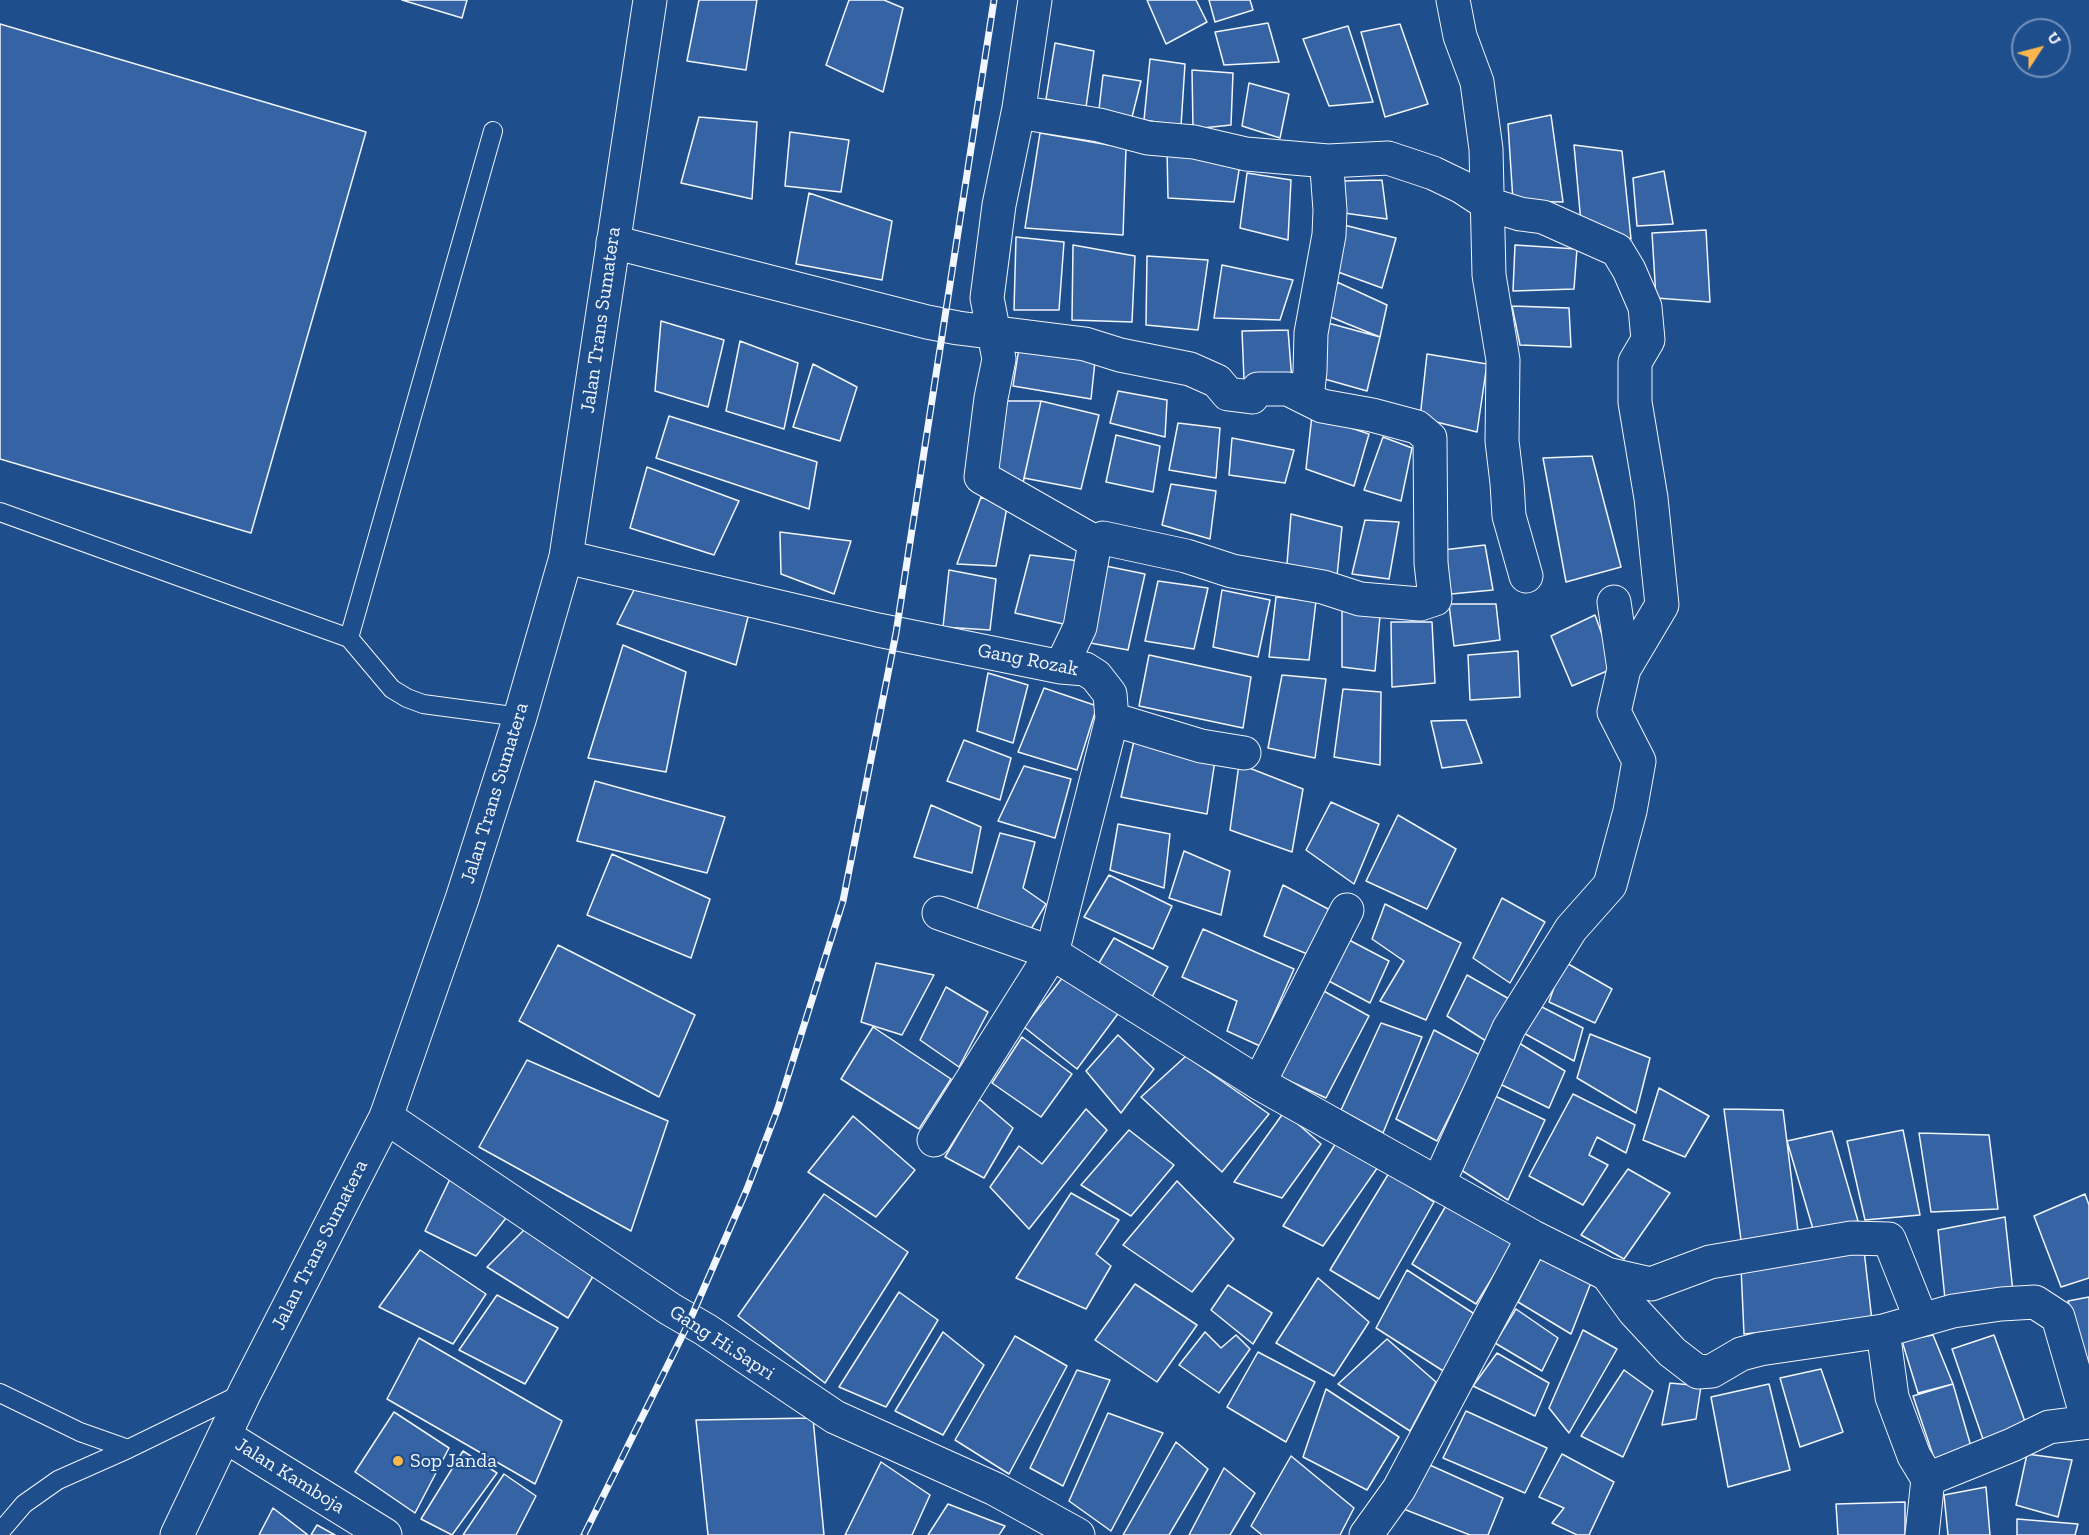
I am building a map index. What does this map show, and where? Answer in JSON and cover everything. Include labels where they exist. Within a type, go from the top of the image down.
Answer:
[{"type":"main road","name":"Jalan Trans Sumatera","points":[[177,1535],[245,1392],[386,1117],[462,899],[520,717],[566,557],[650,0]]},
{"type":"main road","points":[[1035,0],[1019,108],[999,206],[987,298],[999,359],[991,398],[981,477],[1095,542]]},
{"type":"main road","points":[[1453,0],[1460,36],[1477,82],[1486,148],[1489,275],[1503,360],[1502,441],[1509,516],[1526,576]]},
{"type":"main road","points":[[1019,108],[1024,113],[1099,125],[1148,138],[1194,142],[1246,154],[1290,159],[1388,158],[1433,173],[1462,187],[1488,204],[1520,214],[1543,217],[1617,250],[1629,270],[1645,308],[1648,340],[1635,362],[1635,402],[1651,498],[1662,605],[1624,669],[1614,712],[1639,761],[1630,812],[1610,885],[1571,929],[1509,1028],[1438,1184]]},
{"type":"main road","points":[[1307,398],[1311,371],[1311,333],[1329,235],[1328,160]]},
{"type":"main road","points":[[613,242],[927,322],[1085,344],[1120,355],[1190,369],[1217,381],[1228,394],[1252,397],[1258,389],[1288,389],[1322,406],[1417,427],[1430,438],[1431,563],[1435,599],[1420,603],[1360,599],[1323,587],[1232,571],[1186,556],[1103,537],[1095,542],[1080,627],[1061,667]]},
{"type":"main road","name":"Gang Rozak","points":[[566,557],[878,630],[1061,667],[1085,669],[1096,676],[1110,694],[1112,719],[1052,953],[934,1140]]},
{"type":"main road","points":[[1614,602],[1624,669]]},
{"type":"main road","points":[[1112,719],[1202,746],[1244,753]]},
{"type":"main road","points":[[1259,1083],[1347,910]]},
{"type":"main road","points":[[939,913],[1052,953],[1259,1083],[1533,1237],[1607,1274],[1650,1284],[1710,1262],[1851,1238],[1889,1239],[1921,1319]]},
{"type":"main road","name":"Gang Hi.Sapri","points":[[386,1117],[670,1310],[706,1330],[835,1417],[995,1489],[1078,1535]]},
{"type":"main road","points":[[1366,1535],[1400,1489],[1533,1237]]},
{"type":"main road","points":[[1607,1274],[1634,1311],[1672,1352],[1698,1372],[1712,1371],[1741,1354],[1760,1349],[1883,1331],[1921,1319],[1970,1308],[2035,1302],[2058,1317],[2084,1407],[2089,1417]]},
{"type":"main road","points":[[1883,1331],[1892,1397],[1914,1456],[1928,1479],[1922,1535]]},
{"type":"main road","points":[[1928,1479],[2012,1445],[2049,1427],[2089,1422]]},
{"type":"main road","name":"Jalan Kamboja","points":[[225,1436],[385,1535]]},
{"type":"lane","points":[[349,638],[493,131]]},
{"type":"lane","points":[[0,512],[349,638],[392,689],[407,698],[423,704],[520,717]]},
{"type":"lane","points":[[0,1532],[24,1504],[58,1480],[245,1392]]},
{"type":"lane","points":[[0,1393],[80,1432],[128,1449]]},
{"type":"building","points":[[402,0],[467,0],[462,18]]},
{"type":"building","points":[[699,0],[757,0],[746,70],[687,61]]},
{"type":"building","points":[[849,0],[884,0],[903,8],[883,92],[826,65]]},
{"type":"building","points":[[1147,0],[1196,0],[1207,22],[1166,44]]},
{"type":"building","points":[[1209,0],[1250,0],[1253,10],[1215,22]]},
{"type":"building","points":[[1268,23],[1279,62],[1224,65],[1215,32]]},
{"type":"building","points":[[0,24],[366,132],[251,533],[0,459]]},
{"type":"building","points":[[1400,24],[1428,104],[1385,117],[1361,32]]},
{"type":"building","points":[[1348,26],[1373,102],[1329,106],[1303,39]]},
{"type":"building","points":[[1055,43],[1094,51],[1086,107],[1046,99]]},
{"type":"building","points":[[1150,59],[1185,64],[1181,126],[1144,120]]},
{"type":"building","points":[[1192,70],[1233,73],[1231,125],[1193,129]]},
{"type":"building","points":[[1103,75],[1141,81],[1132,117],[1099,109]]},
{"type":"building","points":[[1249,83],[1289,94],[1280,138],[1242,126]]},
{"type":"building","points":[[1551,115],[1563,202],[1513,201],[1508,124]]},
{"type":"building","points":[[699,117],[757,122],[752,199],[681,183]]},
{"type":"building","points":[[790,132],[849,140],[841,192],[785,186]]},
{"type":"building","points":[[1040,133],[1126,148],[1123,235],[1025,228]]},
{"type":"building","points":[[1574,145],[1622,151],[1631,239],[1581,223]]},
{"type":"building","points":[[1167,150],[1240,164],[1234,202],[1168,198]]},
{"type":"building","points":[[1664,171],[1673,224],[1637,226],[1633,178]]},
{"type":"building","points":[[1247,173],[1291,180],[1288,240],[1240,228]]},
{"type":"building","points":[[1382,180],[1387,219],[1344,213],[1341,181]]},
{"type":"building","points":[[809,193],[892,221],[882,280],[796,264]]},
{"type":"building","points":[[1344,225],[1396,238],[1382,288],[1338,272]]},
{"type":"building","points":[[1706,230],[1710,302],[1656,298],[1652,233]]},
{"type":"building","points":[[1016,237],[1064,242],[1059,310],[1014,310]]},
{"type":"building","points":[[1073,245],[1135,256],[1132,322],[1072,320]]},
{"type":"building","points":[[1515,245],[1577,249],[1574,289],[1513,291]]},
{"type":"building","points":[[1147,256],[1208,260],[1198,330],[1146,325]]},
{"type":"building","points":[[1222,265],[1293,280],[1280,320],[1214,318]]},
{"type":"building","points":[[1337,282],[1387,305],[1380,337],[1328,316]]},
{"type":"building","points":[[1512,306],[1569,308],[1571,347],[1520,345]]},
{"type":"building","points":[[661,321],[724,340],[708,407],[655,391]]},
{"type":"building","points":[[1328,323],[1380,337],[1367,391],[1321,378]]},
{"type":"building","points":[[1288,330],[1292,381],[1244,380],[1242,331]]},
{"type":"building","points":[[740,341],[798,363],[784,429],[726,411]]},
{"type":"building","points":[[1019,348],[1095,361],[1091,399],[1013,386]]},
{"type":"building","points":[[1427,354],[1487,364],[1477,432],[1420,418]]},
{"type":"building","points":[[813,364],[857,387],[840,441],[793,427]]},
{"type":"building","points":[[1118,391],[1167,400],[1165,437],[1110,423]]},
{"type":"building","points":[[1004,401],[1041,401],[1023,483],[991,467]]},
{"type":"building","points":[[1041,401],[1099,415],[1081,489],[1024,478]]},
{"type":"building","points":[[1312,415],[1369,434],[1354,486],[1306,469]]},
{"type":"building","points":[[669,416],[817,462],[809,509],[656,458]]},
{"type":"building","points":[[1178,423],[1220,428],[1216,478],[1169,470]]},
{"type":"building","points":[[1116,435],[1160,446],[1153,492],[1106,482]]},
{"type":"building","points":[[1383,437],[1412,448],[1401,501],[1364,490]]},
{"type":"building","points":[[1232,438],[1294,450],[1285,483],[1229,475]]},
{"type":"building","points":[[1592,456],[1621,567],[1566,582],[1543,458]]},
{"type":"building","points":[[647,467],[739,501],[714,555],[630,528]]},
{"type":"building","points":[[1171,484],[1216,491],[1210,539],[1162,525]]},
{"type":"building","points":[[981,497],[1007,507],[996,566],[957,564]]},
{"type":"building","points":[[1291,514],[1342,527],[1337,576],[1287,564]]},
{"type":"building","points":[[1365,520],[1399,522],[1389,579],[1352,574]]},
{"type":"building","points":[[780,532],[851,541],[834,594],[781,574]]},
{"type":"building","points":[[1485,545],[1493,590],[1451,594],[1443,550]]},
{"type":"building","points":[[1030,555],[1080,561],[1072,626],[1015,613]]},
{"type":"building","points":[[1101,565],[1145,574],[1128,650],[1085,642]]},
{"type":"building","points":[[949,570],[996,579],[990,630],[943,627]]},
{"type":"building","points":[[1158,581],[1208,588],[1194,649],[1145,641]]},
{"type":"building","points":[[634,590],[750,609],[736,665],[617,624]]},
{"type":"building","points":[[1222,590],[1270,600],[1258,657],[1213,647]]},
{"type":"building","points":[[1276,597],[1316,601],[1309,660],[1269,657]]},
{"type":"building","points":[[1449,604],[1496,604],[1500,640],[1454,646]]},
{"type":"building","points":[[1342,611],[1380,616],[1375,671],[1342,667]]},
{"type":"building","points":[[1595,615],[1614,668],[1572,686],[1551,636]]},
{"type":"building","points":[[1391,622],[1432,622],[1435,683],[1392,687]]},
{"type":"building","points":[[623,645],[686,672],[666,772],[588,758]]},
{"type":"building","points":[[1518,651],[1520,697],[1470,700],[1468,655]]},
{"type":"building","points":[[1149,655],[1251,677],[1243,728],[1139,706]]},
{"type":"building","points":[[988,673],[1028,685],[1013,743],[977,731]]},
{"type":"building","points":[[1282,675],[1326,679],[1315,758],[1268,748]]},
{"type":"building","points":[[1044,688],[1097,706],[1077,770],[1018,752]]},
{"type":"building","points":[[1343,689],[1381,692],[1380,765],[1334,757]]},
{"type":"building","points":[[1466,720],[1482,763],[1442,768],[1431,721]]},
{"type":"building","points":[[964,740],[1011,758],[1000,800],[947,781]]},
{"type":"building","points":[[1134,741],[1215,760],[1207,814],[1121,797]]},
{"type":"building","points":[[1239,764],[1303,789],[1292,852],[1230,830]]},
{"type":"building","points":[[1024,766],[1071,779],[1055,838],[998,821]]},
{"type":"building","points":[[595,781],[725,817],[707,873],[577,841]]},
{"type":"building","points":[[1331,802],[1379,824],[1354,884],[1306,850]]},
{"type":"building","points":[[931,805],[981,827],[972,873],[914,857]]},
{"type":"building","points":[[1398,815],[1456,849],[1427,909],[1366,881]]},
{"type":"building","points":[[1118,824],[1170,834],[1164,888],[1110,870]]},
{"type":"building","points":[[1000,833],[1035,842],[1023,888],[1046,904],[1031,929],[976,912]]},
{"type":"building","points":[[1184,851],[1230,871],[1221,915],[1169,898]]},
{"type":"building","points":[[612,854],[710,899],[691,958],[587,915]]},
{"type":"building","points":[[1109,875],[1172,906],[1153,949],[1084,917]]},
{"type":"building","points":[[1283,885],[1330,910],[1312,956],[1264,936]]},
{"type":"building","points":[[1502,898],[1545,922],[1510,983],[1473,958]]},
{"type":"building","points":[[1385,904],[1461,943],[1426,1020],[1380,1001],[1404,961],[1372,939]]},
{"type":"building","points":[[1203,929],[1294,969],[1260,1046],[1227,1031],[1237,1001],[1182,977]]},
{"type":"building","points":[[1114,938],[1168,967],[1152,997],[1099,963]]},
{"type":"building","points":[[1349,940],[1389,961],[1370,1003],[1327,980]]},
{"type":"building","points":[[558,945],[695,1015],[659,1097],[519,1021]]},
{"type":"building","points":[[1563,961],[1612,989],[1595,1023],[1549,1002]]},
{"type":"building","points":[[876,963],[934,975],[902,1035],[861,1022]]},
{"type":"building","points":[[1467,975],[1511,1000],[1486,1041],[1447,1016]]},
{"type":"building","points":[[1063,977],[1120,1011],[1077,1069],[1024,1027]]},
{"type":"building","points":[[946,987],[988,1012],[959,1067],[920,1040]]},
{"type":"building","points":[[1320,989],[1369,1016],[1326,1098],[1279,1076]]},
{"type":"building","points":[[1538,1005],[1583,1028],[1574,1061],[1520,1031]]},
{"type":"building","points":[[1381,1023],[1422,1037],[1383,1133],[1341,1110]]},
{"type":"building","points":[[873,1027],[951,1079],[919,1129],[841,1079]]},
{"type":"building","points":[[1434,1030],[1480,1055],[1437,1141],[1396,1119]]},
{"type":"building","points":[[1590,1034],[1650,1058],[1636,1113],[1577,1078]]},
{"type":"building","points":[[1118,1035],[1154,1069],[1121,1113],[1086,1071]]},
{"type":"building","points":[[1022,1037],[1072,1074],[1041,1117],[992,1083]]},
{"type":"building","points":[[1519,1043],[1565,1071],[1549,1108],[1500,1084]]},
{"type":"building","points":[[1186,1056],[1269,1114],[1222,1172],[1141,1097]]},
{"type":"building","points":[[527,1060],[668,1121],[631,1231],[479,1147]]},
{"type":"building","points":[[1659,1088],[1709,1116],[1685,1157],[1643,1140]]},
{"type":"building","points":[[1573,1094],[1635,1125],[1626,1153],[1597,1137],[1589,1155],[1608,1165],[1583,1205],[1529,1176]]},
{"type":"building","points":[[1493,1095],[1545,1120],[1508,1200],[1458,1168]]},
{"type":"building","points":[[979,1099],[1013,1128],[984,1178],[945,1157]]},
{"type":"building","points":[[1086,1109],[1107,1130],[1029,1229],[990,1187],[1019,1146],[1042,1164]]},
{"type":"building","points":[[1724,1109],[1783,1110],[1798,1231],[1741,1240]]},
{"type":"building","points":[[1284,1112],[1321,1144],[1282,1198],[1234,1182]]},
{"type":"building","points":[[853,1116],[915,1170],[876,1217],[808,1172]]},
{"type":"building","points":[[1129,1130],[1174,1165],[1131,1216],[1081,1185]]},
{"type":"building","points":[[1903,1130],[1920,1215],[1865,1220],[1847,1141]]},
{"type":"building","points":[[1832,1131],[1858,1221],[1813,1229],[1787,1141]]},
{"type":"building","points":[[1919,1133],[1989,1135],[1998,1209],[1931,1212]]},
{"type":"building","points":[[1338,1140],[1380,1164],[1323,1246],[1283,1226]]},
{"type":"building","points":[[1628,1169],[1670,1193],[1624,1259],[1581,1235]]},
{"type":"building","points":[[1389,1173],[1434,1202],[1379,1299],[1330,1270]]},
{"type":"building","points":[[450,1179],[510,1213],[476,1256],[425,1231]]},
{"type":"building","points":[[1177,1181],[1234,1239],[1192,1292],[1123,1245]]},
{"type":"building","points":[[1071,1193],[1119,1220],[1096,1254],[1111,1266],[1086,1309],[1016,1278]]},
{"type":"building","points":[[824,1194],[908,1252],[825,1383],[738,1316]]},
{"type":"building","points":[[2085,1194],[2089,1205],[2089,1278],[2061,1287],[2034,1216]]},
{"type":"building","points":[[1447,1204],[1513,1244],[1476,1304],[1412,1264]]},
{"type":"building","points":[[2005,1217],[2013,1292],[1945,1299],[1938,1230]]},
{"type":"building","points":[[527,1227],[595,1273],[568,1318],[487,1267]]},
{"type":"building","points":[[420,1250],[486,1294],[453,1344],[379,1307]]},
{"type":"building","points":[[1864,1250],[1872,1321],[1744,1334],[1741,1267]]},
{"type":"building","points":[[1544,1252],[1592,1280],[1571,1334],[1518,1302]]},
{"type":"building","points":[[1407,1270],[1476,1315],[1448,1374],[1376,1328]]},
{"type":"building","points":[[1318,1278],[1369,1322],[1334,1376],[1276,1343]]},
{"type":"building","points":[[1135,1284],[1197,1325],[1157,1382],[1095,1340]]},
{"type":"building","points":[[1228,1285],[1272,1313],[1253,1344],[1211,1310]]},
{"type":"building","points":[[899,1292],[938,1320],[886,1407],[839,1387]]},
{"type":"building","points":[[497,1295],[558,1328],[525,1384],[459,1350]]},
{"type":"building","points":[[2089,1297],[2089,1377],[2068,1301]]},
{"type":"building","points":[[1516,1309],[1558,1338],[1542,1371],[1495,1343]]},
{"type":"building","points":[[1583,1330],[1617,1349],[1569,1433],[1549,1408]]},
{"type":"building","points":[[943,1332],[984,1365],[943,1435],[895,1411]]},
{"type":"building","points":[[1205,1332],[1221,1348],[1236,1335],[1250,1349],[1219,1393],[1179,1365]]},
{"type":"building","points":[[1933,1335],[1953,1384],[1918,1393],[1902,1341]]},
{"type":"building","points":[[1994,1335],[2028,1430],[1986,1448],[1952,1349]]},
{"type":"building","points":[[1015,1336],[1067,1366],[1009,1474],[955,1440]]},
{"type":"building","points":[[419,1338],[562,1421],[535,1484],[387,1399]]},
{"type":"building","points":[[1387,1339],[1436,1382],[1410,1431],[1338,1384]]},
{"type":"building","points":[[1258,1352],[1315,1382],[1286,1442],[1227,1407]]},
{"type":"building","points":[[1497,1353],[1549,1383],[1535,1416],[1473,1386]]},
{"type":"building","points":[[1821,1369],[1843,1432],[1800,1447],[1780,1378]]},
{"type":"building","points":[[1077,1370],[1110,1380],[1063,1486],[1030,1468]]},
{"type":"building","points":[[1624,1370],[1653,1391],[1623,1457],[1581,1436]]},
{"type":"building","points":[[1670,1383],[1701,1386],[1696,1419],[1662,1425]]},
{"type":"building","points":[[1769,1384],[1790,1470],[1728,1487],[1711,1397]]},
{"type":"building","points":[[1953,1384],[1972,1450],[1936,1464],[1913,1396]]},
{"type":"building","points":[[1326,1389],[1399,1437],[1367,1490],[1303,1457]]},
{"type":"building","points":[[1466,1411],[1547,1448],[1525,1493],[1443,1458]]},
{"type":"building","points":[[394,1412],[449,1448],[415,1513],[355,1472]]},
{"type":"building","points":[[1108,1413],[1163,1433],[1111,1531],[1069,1501]]},
{"type":"building","points":[[813,1418],[824,1535],[708,1535],[696,1420]]},
{"type":"building","points":[[1176,1442],[1208,1469],[1169,1535],[1123,1535]]},
{"type":"building","points":[[463,1451],[497,1473],[452,1535],[421,1519]]},
{"type":"building","points":[[1562,1454],[1614,1482],[1589,1535],[1577,1535],[1552,1523],[1564,1508],[1539,1497]]},
{"type":"building","points":[[2027,1454],[2072,1460],[2058,1517],[2016,1505]]},
{"type":"building","points":[[1291,1456],[1354,1508],[1340,1535],[1262,1535],[1251,1526]]},
{"type":"building","points":[[881,1462],[930,1495],[912,1535],[845,1535]]},
{"type":"building","points":[[1423,1462],[1503,1498],[1488,1535],[1470,1535],[1401,1508]]},
{"type":"building","points":[[1224,1468],[1255,1493],[1230,1535],[1189,1535]]},
{"type":"building","points":[[504,1474],[536,1496],[516,1535],[463,1535]]},
{"type":"building","points":[[1986,1487],[1990,1535],[1948,1535],[1944,1495]]},
{"type":"building","points":[[1905,1502],[1905,1535],[1838,1535],[1836,1504]]},
{"type":"building","points":[[948,1504],[1005,1526],[999,1535],[928,1535]]},
{"type":"building","points":[[273,1508],[308,1535],[259,1535]]},
{"type":"building","points":[[2017,1519],[2078,1524],[2075,1535],[2017,1535]]},
{"type":"building","points":[[317,1525],[335,1535],[311,1535]]},
{"type":"railway","points":[[584,1535],[690,1320],[747,1189],[778,1108],[843,901],[896,633],[994,0]]},
{"type":"place","name":"Sop Janda","points":[[398,1461]]}]
